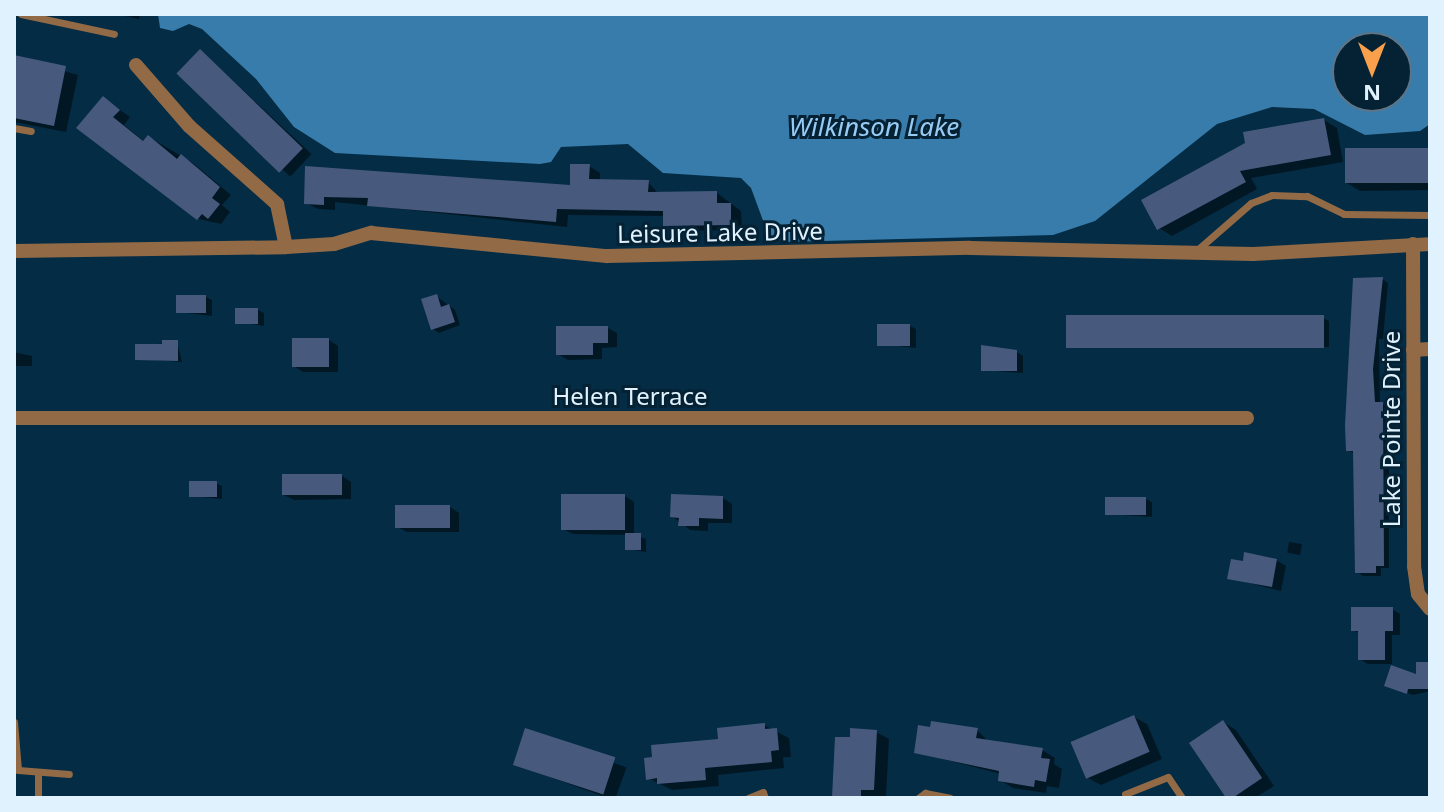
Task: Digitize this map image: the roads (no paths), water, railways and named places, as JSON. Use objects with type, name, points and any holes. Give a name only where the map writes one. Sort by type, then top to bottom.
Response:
[{"type":"street","points":[[136,65],[189,126],[277,204],[286,247]]},
{"type":"street","name":"Leisure Lake Drive","points":[[14,251],[286,247],[334,244],[371,233],[607,256],[970,248],[1193,255],[1430,244]]},
{"type":"street","name":"Lake Pointe Drive","points":[[1413,244],[1414,566],[1418,594],[1430,609]]},
{"type":"street","points":[[1413,350],[1430,349]]},
{"type":"street","name":"Helen Terrace","points":[[14,418],[1247,418]]},
{"type":"lane","points":[[21,14],[114,34]]},
{"type":"lane","points":[[14,128],[31,131]]},
{"type":"lane","points":[[1193,255],[1251,203],[1272,195],[1307,196],[1344,214],[1430,215]]},
{"type":"lane","points":[[14,722],[18,770],[38,775],[69,774]]},
{"type":"lane","points":[[38,775],[38,798]]},
{"type":"lane","points":[[1116,798],[1168,777],[1182,798]]},
{"type":"lane","points":[[748,798],[763,792],[765,798]]},
{"type":"lane","points":[[918,798],[925,793],[950,798]]},
{"type":"water","name":"Wilkinson Lake","points":[[158,14],[1430,14],[1430,124],[1420,131],[1365,135],[1314,109],[1272,107],[1217,124],[1095,221],[1053,235],[784,242],[768,234],[751,188],[741,178],[663,173],[628,144],[561,147],[551,162],[540,164],[335,153],[294,127],[256,79],[202,29],[189,24],[173,31],[160,28]]}]
